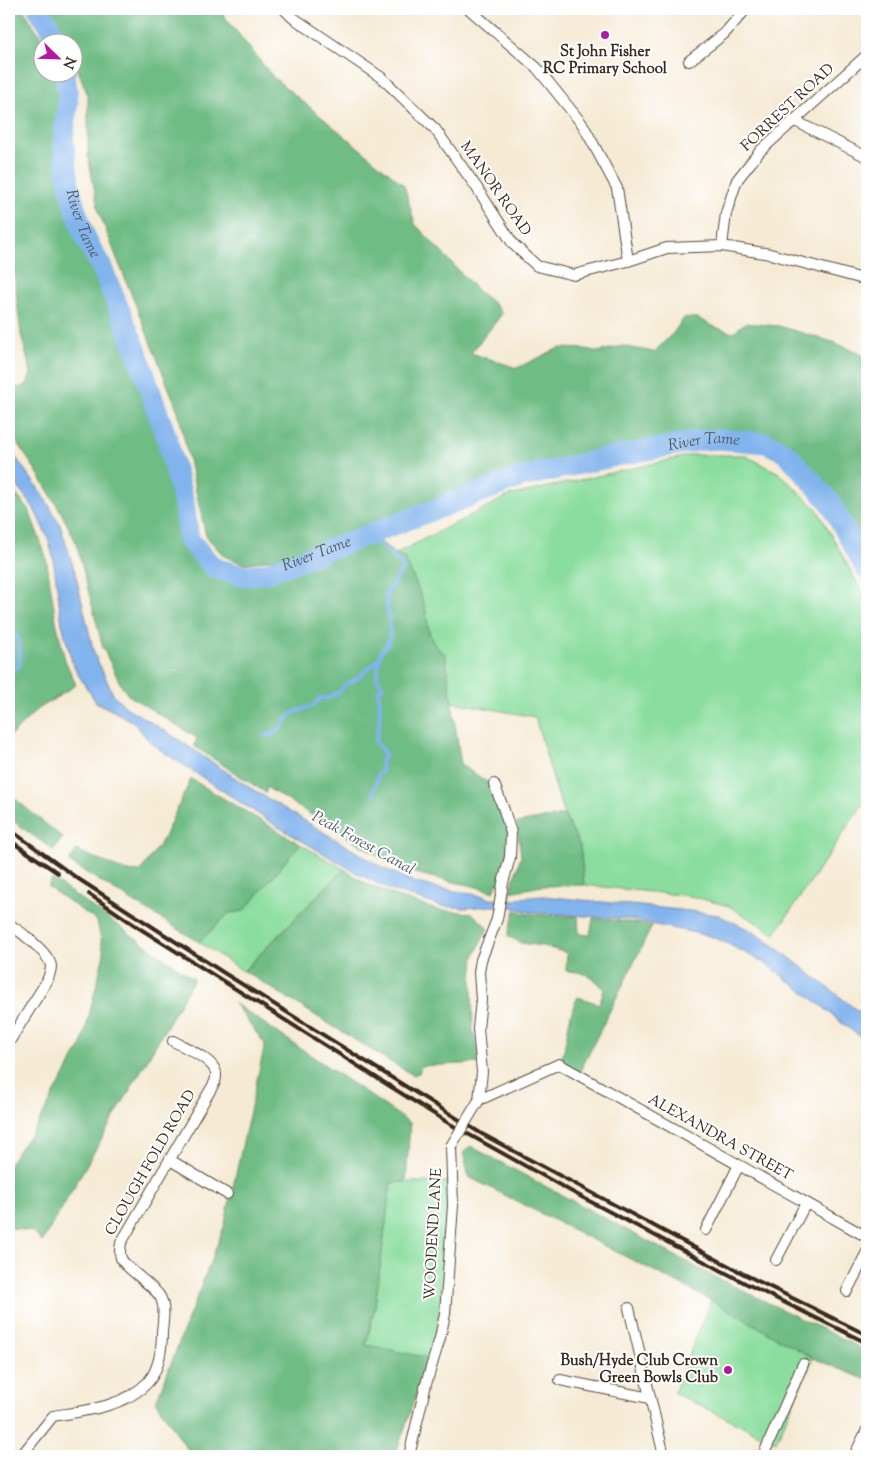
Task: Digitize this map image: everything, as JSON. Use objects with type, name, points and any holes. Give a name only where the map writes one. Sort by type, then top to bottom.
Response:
[{"type":"street","name":"MANOR ROAD","points":[[284,9],[292,17],[382,78],[435,129],[478,188],[513,244],[537,266],[574,275],[628,261],[666,248],[722,246],[770,254],[867,280]]},
{"type":"street","points":[[470,9],[538,68],[583,125],[616,188],[628,261]]},
{"type":"street","points":[[689,61],[724,34],[746,9]]},
{"type":"street","name":"FORREST ROAD","points":[[722,246],[726,213],[737,180],[760,151],[867,55]]},
{"type":"street","points":[[793,120],[867,157]]},
{"type":"street","name":"WOODEND LANE","points":[[410,1456],[426,1384],[445,1314],[453,1206],[452,1146],[480,1100],[482,1072],[478,1029],[481,1000],[479,972],[481,960],[497,919],[510,857],[511,833],[494,784]]},
{"type":"street","points":[[9,924],[48,956],[51,966],[47,981],[9,1042]]},
{"type":"street","name":"CLOUGH FOLD ROAD","points":[[21,1456],[53,1416],[101,1408],[132,1394],[148,1382],[158,1364],[162,1338],[163,1306],[160,1296],[121,1260],[119,1251],[121,1243],[216,1082],[215,1070],[209,1062],[172,1041]]},
{"type":"street","name":"ALEXANDRA STREET","points":[[480,1100],[559,1064],[867,1237]]},
{"type":"street","points":[[170,1160],[227,1194]]},
{"type":"street","points":[[706,1230],[739,1165]]},
{"type":"street","points":[[776,1260],[806,1203]]},
{"type":"street","points":[[847,1291],[867,1252]]},
{"type":"street","points":[[629,1308],[664,1456]]},
{"type":"street","points":[[763,1456],[803,1364]]},
{"type":"street","points":[[560,1380],[650,1398]]},
{"type":"street","points":[[854,1456],[867,1430]]},
{"type":"green space","points":[[9,9],[23,9],[38,32],[32,32],[32,82],[66,82],[68,102],[63,139],[74,205],[86,239],[102,268],[137,352],[167,439],[184,503],[189,540],[212,566],[244,576],[267,573],[372,534],[394,554],[404,557],[422,599],[431,638],[434,644],[445,654],[461,765],[495,787],[511,833],[503,883],[497,883],[494,892],[416,873],[390,863],[266,787],[266,793],[194,746],[197,738],[128,695],[103,648],[76,542],[61,512],[35,469],[15,440],[9,435],[9,384],[20,388],[27,384],[31,373],[21,335],[9,231]]},
{"type":"green space","points":[[38,9],[221,9],[224,16],[273,77],[404,185],[415,224],[502,314],[471,353],[517,368],[559,348],[586,349],[598,352],[622,346],[654,352],[674,332],[684,318],[697,318],[733,333],[745,323],[779,326],[836,343],[867,357],[867,571],[830,502],[789,456],[766,443],[730,439],[702,440],[616,456],[521,477],[471,496],[470,487],[279,558],[244,564],[224,556],[206,536],[178,411],[99,213],[88,156],[88,96],[82,80],[82,32],[62,32],[57,20],[48,23]]},
{"type":"green space","points":[[692,455],[744,455],[779,473],[817,509],[867,600],[867,798],[775,934],[729,906],[690,896],[584,885],[580,846],[564,815],[535,717],[452,702],[445,654],[434,644],[431,638],[422,599],[404,557],[395,554],[508,496]]},
{"type":"green space","points":[[9,486],[29,510],[46,557],[56,621],[65,660],[76,685],[37,710],[9,737]]},
{"type":"green space","points":[[191,779],[300,844],[244,911],[229,913],[199,942],[69,862],[76,850],[125,871],[140,872],[162,841]]},
{"type":"green space","points":[[9,794],[63,838],[53,850],[9,818]]},
{"type":"green space","points":[[564,815],[580,846],[584,885],[542,886],[510,892],[521,856],[517,823]]},
{"type":"green space","points":[[300,844],[344,869],[243,971],[199,942],[229,913],[244,911]]},
{"type":"green space","points":[[344,869],[369,885],[398,897],[438,910],[472,913],[488,928],[474,957],[472,981],[473,1030],[481,1063],[421,1066],[419,1073],[413,1075],[244,971]]},
{"type":"green space","points":[[52,879],[194,979],[42,1242],[34,1232],[9,1226],[9,1163],[36,1127],[82,1044],[104,954],[97,921],[48,887]]},
{"type":"green space","points":[[515,910],[527,914],[578,917],[579,934],[590,935],[593,918],[652,926],[578,1075],[559,1064],[571,1013],[578,997],[599,1004],[604,990],[597,981],[588,975],[566,971],[567,953],[543,946],[521,943],[508,936]]},
{"type":"green space","points":[[234,1003],[410,1123],[406,1182],[391,1183],[375,1306],[366,1345],[429,1358],[395,1456],[192,1456],[156,1402],[224,1227],[265,1044]]},
{"type":"green space","points":[[470,1146],[711,1275],[867,1351],[867,1380],[813,1358],[711,1300],[469,1177],[463,1153]]},
{"type":"green space","points":[[448,1182],[443,1277],[438,1322],[429,1358],[366,1346],[375,1306],[391,1183]]},
{"type":"green space","points":[[711,1300],[813,1358],[776,1442],[674,1393]]},
{"type":"water","points":[[9,448],[43,495],[60,525],[75,572],[94,653],[113,694],[127,708],[167,732],[252,789],[383,868],[414,882],[490,899],[517,900],[519,898],[543,896],[718,915],[752,931],[776,947],[867,1018],[867,1041],[765,963],[710,936],[626,919],[529,912],[512,907],[464,908],[440,906],[390,890],[275,825],[162,751],[148,740],[134,722],[96,702],[79,676],[72,662],[62,624],[53,557],[48,538],[33,507],[9,475]]},
{"type":"waterway","name":"River Tame","points":[[38,9],[52,32]]},
{"type":"waterway","name":"River Tame","points":[[66,82],[68,102],[63,139],[74,205],[86,239],[102,268],[137,352],[167,439],[184,504],[189,540],[212,566],[244,576],[267,573],[521,477],[616,456],[702,440],[718,439],[766,443],[789,456],[830,502],[867,571]]},
{"type":"waterway","points":[[369,535],[404,568],[386,593],[390,634],[388,643],[382,650],[379,659],[377,678],[383,687],[378,690],[380,716],[375,741],[385,754],[381,762],[382,771],[378,775],[373,795]]},
{"type":"waterway","points":[[9,620],[18,640],[20,652],[19,666],[9,673]]},
{"type":"waterway","points":[[265,736],[279,730],[288,717],[296,712],[310,707],[320,698],[329,698],[340,691],[379,659]]},
{"type":"railway","points":[[9,829],[77,878],[224,973],[482,1134],[744,1274],[867,1335]]},
{"type":"railway","points":[[9,840],[58,873]]},
{"type":"railway","points":[[89,894],[139,928],[450,1124],[574,1193],[745,1283],[867,1343]]},
{"type":"place","name":"St John Fisher RC Primary School","points":[[605,35]]},
{"type":"place","name":"Bush/Hyde Club Crown Green Bowls Club","points":[[728,1370]]},
{"type":"water label","name":"Peak Forest Canal","points":[[363,844]]}]
